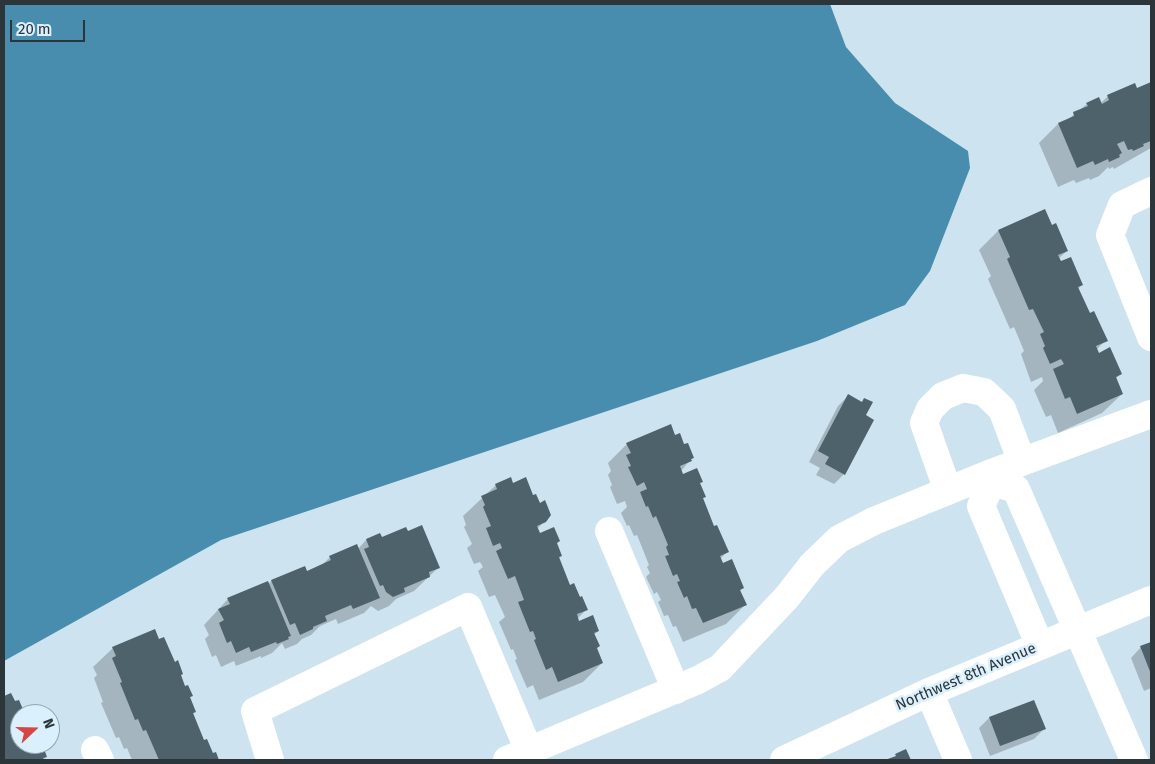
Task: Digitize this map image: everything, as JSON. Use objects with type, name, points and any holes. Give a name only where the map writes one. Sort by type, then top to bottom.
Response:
[{"type":"street","points":[[1151,191],[1122,205],[1110,235],[1151,337]]},
{"type":"street","points":[[948,491],[924,423],[930,409],[943,396],[963,388],[984,392],[1002,409],[1022,462]]},
{"type":"street","points":[[270,760],[255,711],[468,607],[518,756],[676,690],[720,668],[787,597],[812,565],[839,539],[874,521],[948,491],[990,478],[1022,462],[1151,414]]},
{"type":"street","points":[[990,478],[1016,489],[1134,760]]},
{"type":"street","points":[[990,478],[981,506],[1040,646]]},
{"type":"street","points":[[609,531],[676,690]]},
{"type":"street","name":"Northwest 8th Avenue","points":[[784,760],[929,692],[1151,600]]},
{"type":"street","points":[[929,692],[958,760]]},
{"type":"water","points":[[4,4],[830,4],[846,47],[895,103],[968,151],[970,168],[930,271],[905,305],[817,341],[221,540],[4,661]]},
{"type":"building","points":[[1151,82],[1151,141],[1133,151],[1132,149],[1128,150],[1124,141],[1117,144],[1122,153],[1119,155],[1120,157],[1109,162],[1108,159],[1095,165],[1093,161],[1077,168],[1058,123],[1074,116],[1073,112],[1088,106],[1086,103],[1099,97],[1102,104],[1109,100],[1107,95],[1135,83],[1137,88]]},
{"type":"building","points":[[1045,209],[1052,225],[1056,223],[1068,251],[1058,255],[1061,261],[1071,257],[1083,285],[1078,287],[1090,313],[1094,311],[1108,341],[1096,346],[1099,353],[1110,347],[1122,374],[1116,377],[1123,394],[1077,414],[1070,397],[1065,399],[1053,369],[1064,364],[1061,359],[1050,364],[1043,348],[1045,346],[1040,334],[1044,332],[1033,309],[1029,310],[1007,259],[1010,257],[998,230]]},
{"type":"building","points":[[848,394],[862,402],[864,398],[873,402],[866,415],[874,420],[845,475],[825,464],[829,457],[818,451]]},
{"type":"building","points":[[671,424],[675,435],[680,433],[684,444],[688,443],[694,458],[691,459],[692,461],[680,466],[683,474],[697,468],[703,482],[700,483],[706,497],[703,498],[714,526],[717,525],[729,552],[720,556],[723,563],[732,559],[744,588],[740,590],[747,605],[703,623],[696,608],[692,609],[687,596],[684,598],[677,582],[680,581],[677,574],[673,576],[665,556],[669,555],[666,547],[668,545],[656,516],[653,518],[640,492],[647,489],[644,482],[637,486],[628,467],[631,466],[626,455],[631,453],[626,443]]},
{"type":"building","points":[[511,477],[513,483],[526,477],[533,495],[536,494],[540,503],[545,500],[551,515],[546,522],[537,526],[540,533],[554,527],[560,541],[557,543],[562,556],[559,557],[570,585],[574,583],[588,610],[577,614],[579,621],[593,615],[599,631],[594,633],[600,646],[597,648],[603,663],[558,682],[552,667],[546,670],[534,640],[536,639],[533,631],[530,632],[518,602],[524,600],[515,576],[508,579],[496,551],[502,548],[500,543],[493,546],[486,528],[491,526],[483,507],[485,505],[481,496],[497,489],[495,484]]},
{"type":"building","points":[[422,525],[440,568],[429,572],[430,577],[404,588],[405,592],[393,597],[386,592],[383,585],[380,586],[364,549],[369,547],[366,539],[380,533],[382,537],[406,527],[408,531]]},
{"type":"building","points":[[357,544],[380,598],[353,609],[351,605],[325,616],[327,621],[300,635],[295,623],[290,625],[271,580],[305,566],[307,571],[331,560],[329,556]]},
{"type":"building","points":[[268,581],[291,636],[288,637],[289,639],[277,644],[276,642],[251,652],[249,647],[236,653],[231,641],[227,643],[219,623],[224,620],[218,609],[230,604],[227,598]]},
{"type":"building","points":[[155,629],[159,639],[164,637],[175,662],[178,660],[185,686],[188,685],[193,696],[190,697],[196,712],[193,713],[204,740],[207,739],[213,753],[216,752],[219,760],[159,760],[146,730],[143,731],[138,719],[135,720],[112,658],[116,656],[112,647]]},
{"type":"building","points":[[1151,642],[1151,674],[1140,646]]},
{"type":"building","points":[[11,693],[15,701],[19,700],[21,704],[10,704],[10,754],[46,754],[47,757],[43,758],[44,760],[4,760],[4,696]]},
{"type":"building","points":[[1034,700],[1046,729],[1000,746],[989,717]]},
{"type":"building","points":[[906,749],[911,760],[885,760],[896,756],[895,754]]}]
